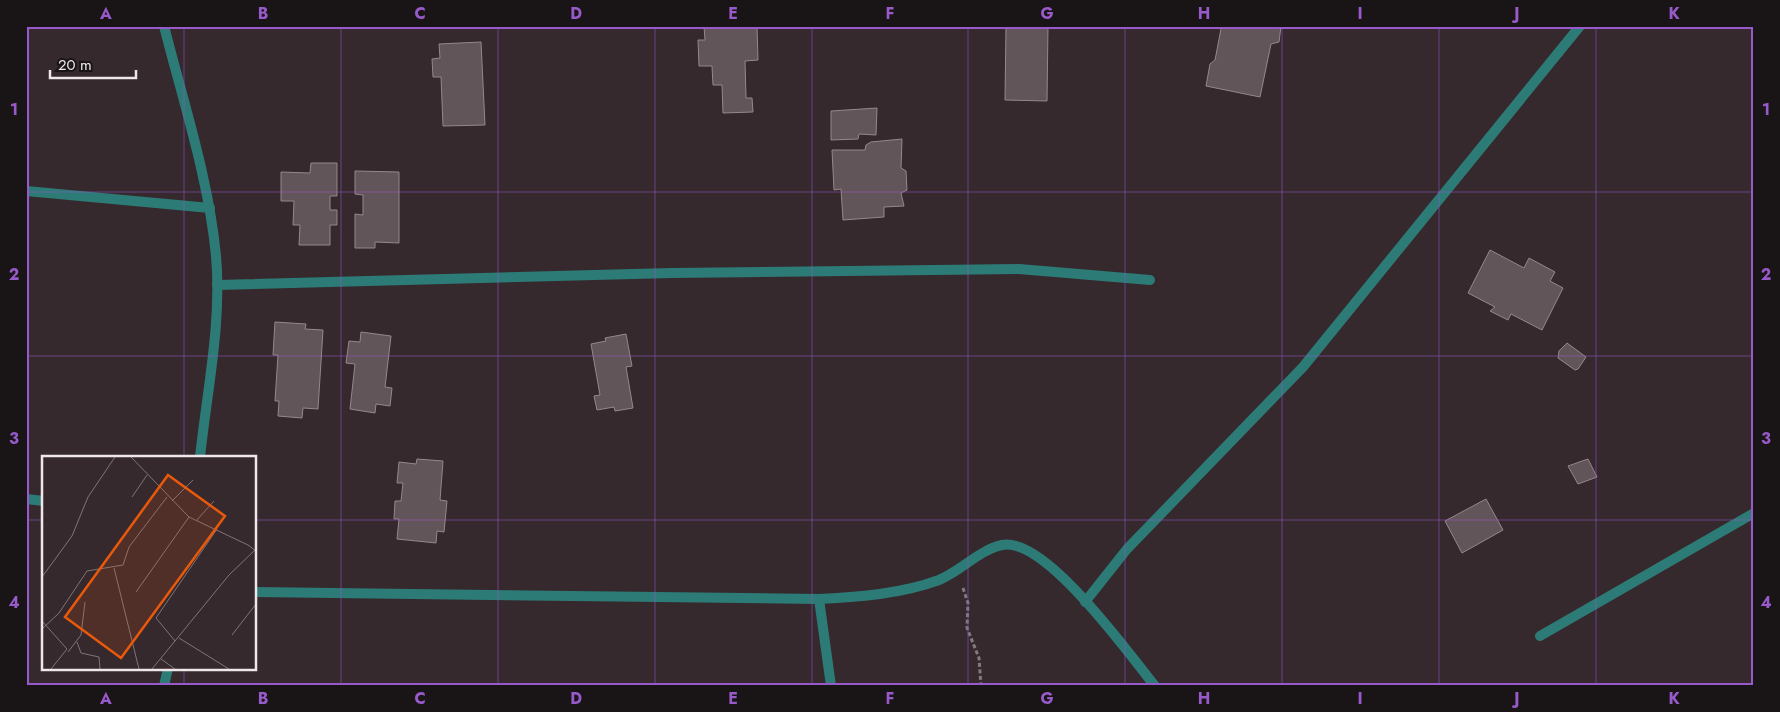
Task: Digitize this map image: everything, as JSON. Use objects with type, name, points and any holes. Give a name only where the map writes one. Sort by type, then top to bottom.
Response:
[{"type":"street","points":[[164,26],[210,208],[217,285],[200,456]]},
{"type":"street","points":[[1085,602],[1127,549],[1303,367],[1580,26]]},
{"type":"street","points":[[26,191],[210,208]]},
{"type":"street","points":[[217,285],[672,273],[1019,268],[1150,280]]},
{"type":"street","points":[[26,499],[42,501]]},
{"type":"street","points":[[1540,636],[1754,513]]},
{"type":"street","points":[[256,592],[819,599],[863,597],[898,591],[938,580],[958,571],[980,555],[1003,545],[1026,548],[1052,566],[1085,602],[1155,686]]},
{"type":"street","points":[[819,599],[831,686]]},
{"type":"street","points":[[164,686],[168,670]]},
{"type":"path","points":[[958,571],[968,603],[967,628],[979,658],[981,686]]},
{"type":"building","points":[[704,26],[757,26],[758,60],[745,61],[746,98],[752,98],[753,112],[723,113],[722,85],[713,85],[712,66],[699,66],[698,40],[705,40]]},
{"type":"building","points":[[1006,26],[1048,26],[1047,101],[1005,100]]},
{"type":"building","points":[[1217,26],[1281,26],[1279,42],[1271,44],[1260,97],[1206,86],[1210,64],[1215,60],[1221,29]]},
{"type":"building","points":[[481,42],[485,125],[443,126],[441,77],[433,77],[432,59],[440,58],[439,44]]},
{"type":"building","points":[[877,108],[876,135],[859,134],[858,139],[831,140],[831,111]]},
{"type":"building","points":[[902,139],[901,168],[906,171],[907,190],[901,193],[904,206],[884,207],[884,217],[843,220],[841,189],[834,190],[832,150],[865,150],[866,145],[871,142]]},
{"type":"building","points":[[311,163],[337,163],[337,196],[330,196],[330,210],[337,210],[337,225],[330,225],[330,245],[299,245],[300,225],[293,225],[294,201],[281,201],[281,172],[310,173]]},
{"type":"building","points":[[355,171],[399,172],[399,243],[375,242],[375,248],[355,248],[355,214],[363,215],[363,195],[355,194]]},
{"type":"building","points":[[1490,250],[1524,268],[1529,258],[1555,272],[1550,281],[1563,288],[1542,330],[1511,314],[1508,320],[1490,311],[1495,307],[1468,293]]},
{"type":"building","points":[[275,322],[306,324],[305,329],[323,330],[318,409],[303,408],[302,418],[278,416],[279,401],[275,401],[278,355],[273,355]]},
{"type":"building","points":[[361,332],[391,336],[385,387],[392,388],[390,406],[376,404],[375,413],[350,409],[355,364],[346,363],[349,341],[360,342]]},
{"type":"building","points":[[626,334],[632,366],[626,367],[633,408],[615,411],[614,407],[597,410],[594,396],[600,395],[591,344],[606,341],[605,338]]},
{"type":"building","points":[[1567,343],[1586,357],[1578,369],[1575,370],[1558,358],[1559,351]]},
{"type":"building","points":[[417,459],[443,461],[440,500],[447,501],[444,532],[437,531],[436,543],[397,539],[399,519],[394,519],[395,501],[401,501],[403,483],[397,483],[399,462],[416,464]]},
{"type":"building","points":[[1588,459],[1597,477],[1578,484],[1568,466]]},
{"type":"building","points":[[1486,499],[1503,530],[1462,553],[1445,521]]}]
